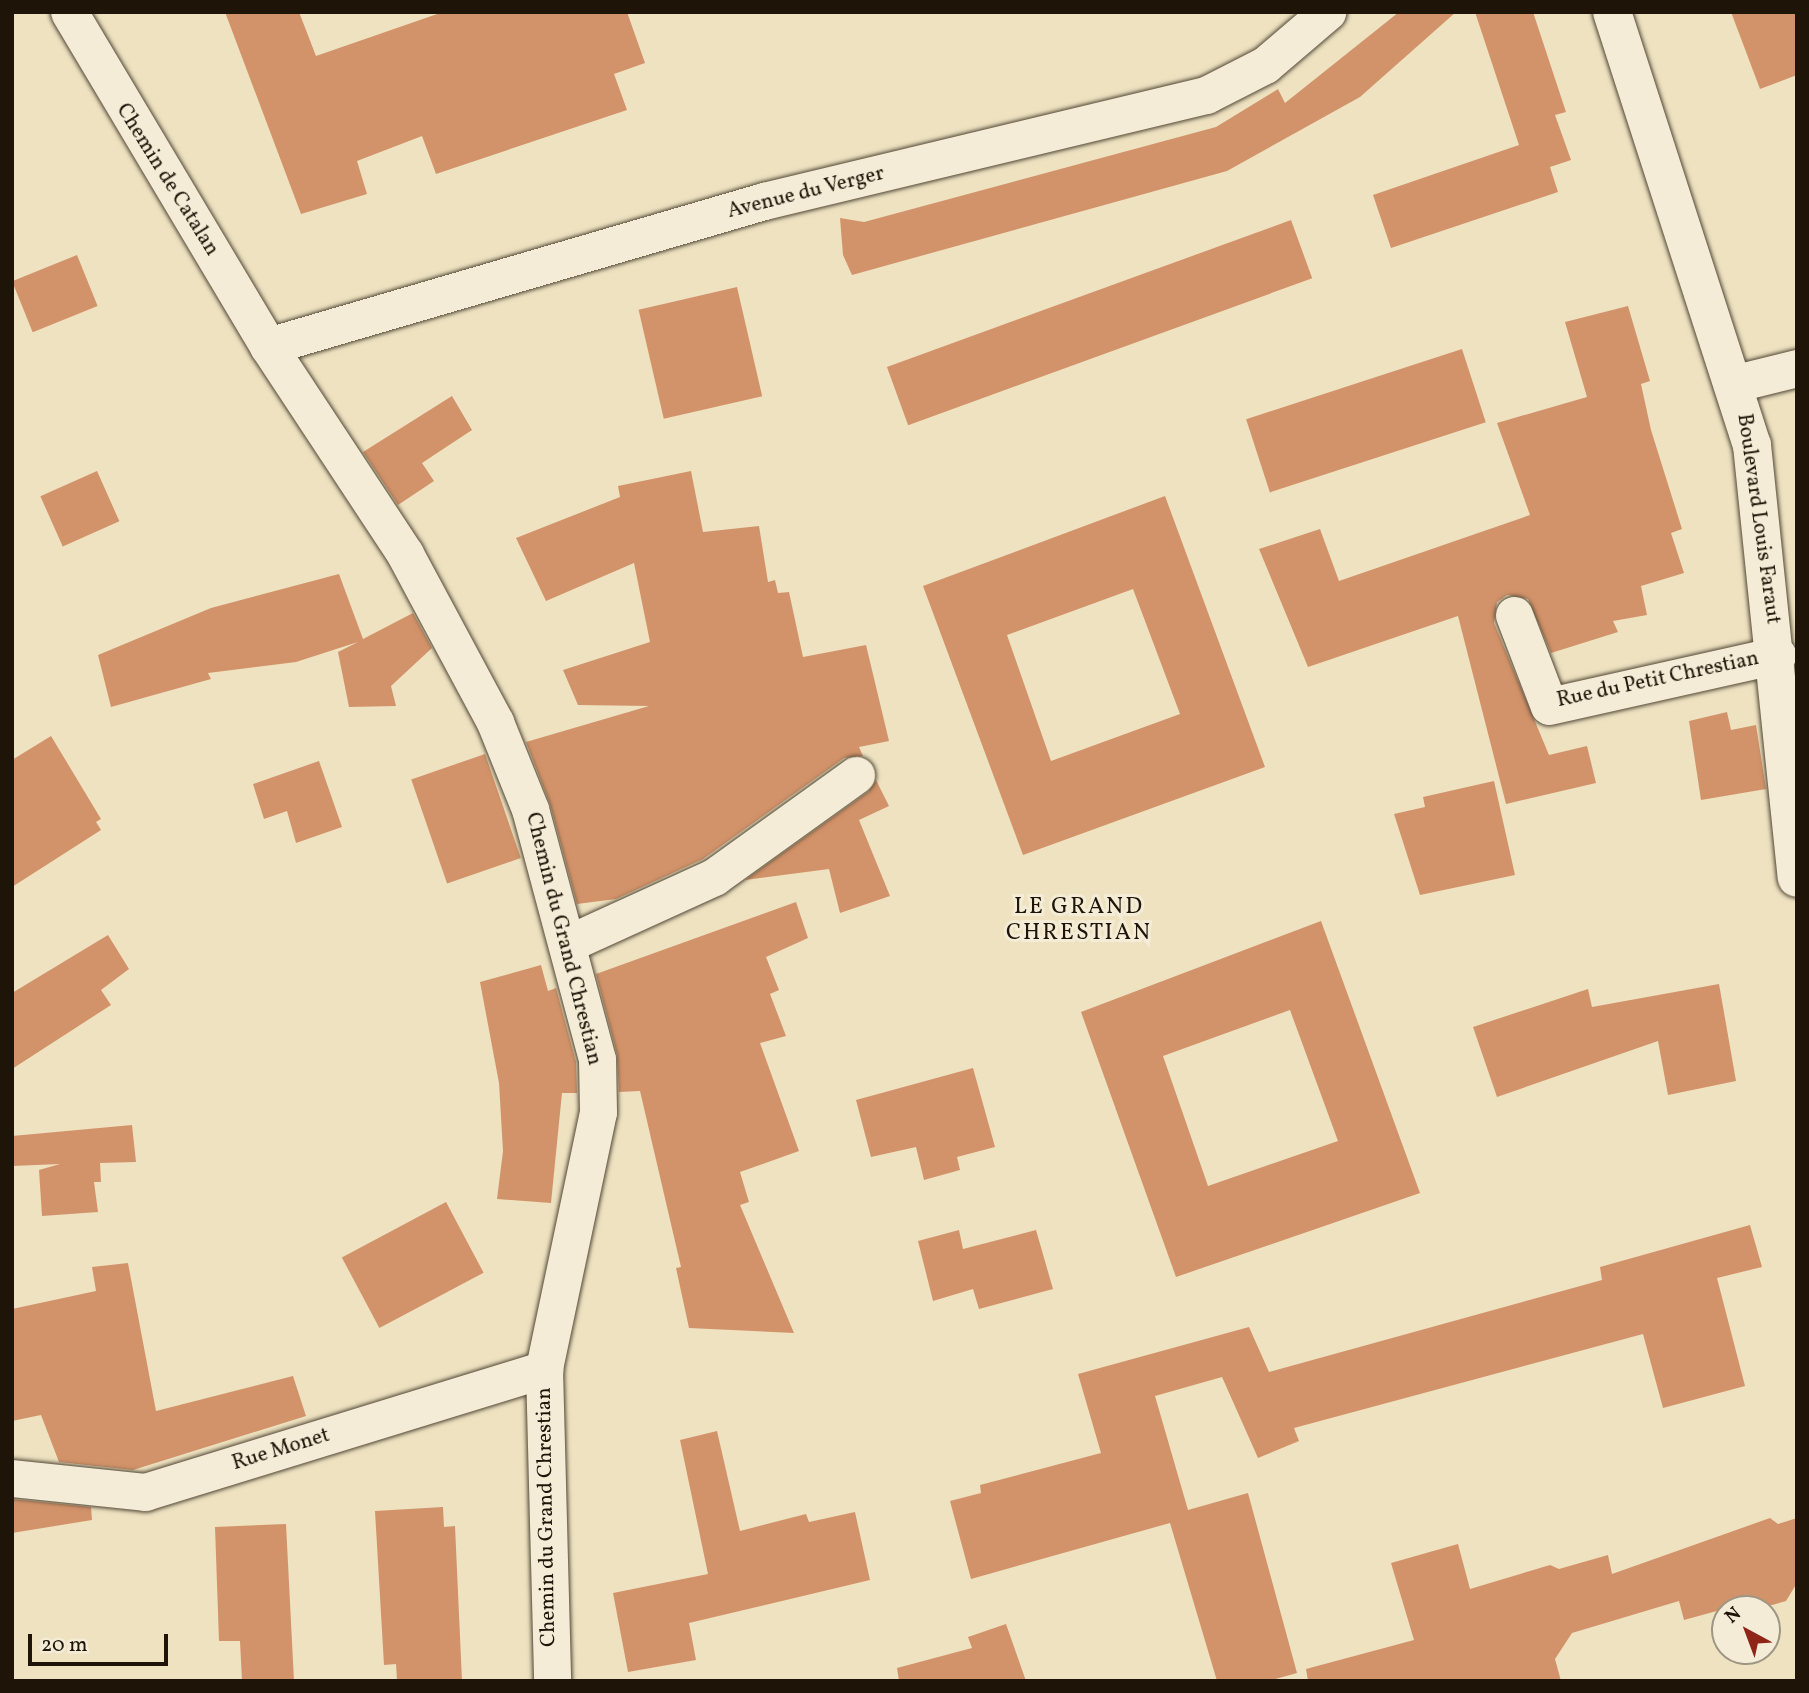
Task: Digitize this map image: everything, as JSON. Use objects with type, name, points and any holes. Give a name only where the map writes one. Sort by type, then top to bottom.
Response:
[{"type":"street","name":"Chemin de Catalan","points":[[69,12],[268,346]]},
{"type":"street","name":"Avenue du Verger","points":[[268,346],[764,201],[1206,95],[1265,65],[1327,12]]},
{"type":"street","name":"Boulevard Louis Faraut","points":[[1612,12],[1669,197],[1736,383],[1752,444],[1777,655],[1797,878]]},
{"type":"street","name":"Chemin du Grand Chrestian","points":[[268,346],[405,554],[495,722],[530,809],[597,1059],[598,1112],[544,1368],[552,1681]]},
{"type":"street","points":[[1736,383],[1797,369]]},
{"type":"street","name":"Rue du Petit Chrestian","points":[[1514,615],[1549,706],[1777,655]]},
{"type":"street","points":[[567,944],[714,877],[856,775]]},
{"type":"street","name":"Rue Monet","points":[[12,1478],[145,1492],[544,1368]]},
{"type":"building","points":[[225,12],[299,12],[316,56],[443,12],[627,12],[645,63],[614,74],[627,110],[436,174],[422,136],[357,161],[367,194],[301,214]]},
{"type":"building","points":[[1399,12],[1456,12],[1360,97],[1227,171],[852,275],[843,255],[840,218],[864,222],[1216,127],[1278,89],[1285,103]]},
{"type":"building","points":[[1475,12],[1533,12],[1566,112],[1555,115],[1571,160],[1550,167],[1558,192],[1391,248],[1373,195],[1519,145]]},
{"type":"building","points":[[1731,12],[1797,12],[1797,75],[1760,89]]},
{"type":"building","points":[[1291,220],[1312,278],[908,425],[887,367]]},
{"type":"building","points":[[77,255],[98,306],[33,332],[12,281]]},
{"type":"building","points":[[737,287],[762,396],[664,419],[639,310]]},
{"type":"building","points":[[1628,306],[1650,381],[1641,384],[1651,430],[1682,529],[1671,533],[1684,573],[1641,586],[1647,615],[1613,621],[1618,632],[1551,653],[1528,599],[1507,595],[1497,602],[1494,623],[1549,755],[1587,746],[1596,783],[1506,804],[1458,616],[1308,667],[1259,549],[1320,529],[1339,581],[1530,515],[1497,423],[1587,397],[1565,322]]},
{"type":"building","points":[[1462,349],[1486,422],[1270,492],[1246,419]]},
{"type":"building","points":[[452,396],[472,430],[422,463],[434,481],[398,505],[363,452]]},
{"type":"building","points":[[97,471],[119,521],[63,546],[40,496]]},
{"type":"building","points":[[691,471],[703,532],[759,526],[768,582],[775,580],[778,593],[789,592],[803,657],[866,645],[889,741],[859,747],[863,756],[844,758],[703,859],[616,899],[577,904],[550,804],[526,742],[649,706],[578,705],[563,670],[650,642],[634,563],[546,601],[516,538],[620,497],[618,486]]},
{"type":"building","points":[[1165,496],[1265,767],[1023,855],[923,586]],"holes":[[[1133,589],[1180,714],[1051,761],[1007,635]]]},
{"type":"building","points":[[339,574],[363,639],[413,613],[432,648],[391,686],[396,706],[349,707],[338,652],[358,642],[296,662],[208,673],[211,679],[111,707],[98,655],[211,608]]},
{"type":"building","points":[[1727,712],[1731,730],[1756,725],[1766,789],[1701,800],[1689,721]]},
{"type":"building","points":[[51,736],[101,819],[96,822],[101,830],[12,887],[12,760]]},
{"type":"building","points":[[485,754],[521,858],[447,883],[411,779]]},
{"type":"building","points":[[319,761],[342,827],[296,843],[287,811],[264,819],[253,784]]},
{"type":"building","points":[[876,780],[889,806],[859,820],[890,896],[840,913],[829,869],[745,880],[868,792]]},
{"type":"building","points":[[1494,781],[1515,875],[1420,895],[1394,814],[1425,807],[1423,797]]},
{"type":"building","points":[[796,902],[808,938],[766,957],[779,990],[770,994],[786,1036],[760,1043],[799,1151],[740,1172],[749,1202],[740,1205],[794,1333],[689,1328],[676,1268],[681,1267],[640,1091],[619,1092],[617,1054],[596,974]]},
{"type":"building","points":[[1321,921],[1420,1193],[1176,1277],[1081,1012]],"holes":[[[1290,1010],[1338,1141],[1208,1186],[1163,1056]]]},
{"type":"building","points":[[108,935],[129,969],[101,990],[111,1005],[12,1069],[12,993]]},
{"type":"building","points":[[541,965],[548,991],[556,988],[576,1062],[577,1093],[562,1093],[551,1203],[497,1199],[503,1151],[499,1083],[480,982]]},
{"type":"building","points":[[1719,984],[1736,1081],[1668,1095],[1658,1041],[1497,1097],[1473,1027],[1588,989],[1592,1007]]},
{"type":"building","points":[[973,1068],[995,1147],[957,1157],[960,1170],[924,1180],[916,1147],[871,1157],[856,1100]]},
{"type":"building","points":[[132,1125],[136,1162],[100,1163],[101,1182],[94,1182],[98,1212],[42,1216],[39,1170],[60,1164],[12,1166],[12,1136]]},
{"type":"building","points":[[446,1202],[484,1273],[379,1328],[342,1257]]},
{"type":"building","points":[[1750,1225],[1762,1267],[1717,1278],[1745,1386],[1663,1408],[1643,1334],[1294,1428],[1299,1441],[1258,1458],[1222,1377],[1155,1396],[1188,1510],[1248,1493],[1297,1673],[1268,1681],[1217,1681],[1170,1523],[971,1579],[950,1501],[981,1493],[980,1485],[1101,1453],[1078,1374],[1249,1327],[1269,1372],[1602,1280],[1600,1267]]},
{"type":"building","points":[[959,1230],[963,1249],[1036,1230],[1053,1289],[979,1309],[973,1289],[933,1301],[918,1241]]},
{"type":"building","points":[[128,1263],[156,1411],[293,1376],[306,1416],[133,1470],[59,1462],[41,1415],[12,1421],[12,1309],[96,1291],[92,1267]]},
{"type":"building","points":[[717,1431],[740,1531],[806,1514],[809,1522],[855,1512],[870,1580],[689,1623],[696,1660],[628,1672],[613,1593],[708,1574],[680,1440]]},
{"type":"building","points":[[12,1499],[91,1507],[92,1520],[12,1533]]},
{"type":"building","points":[[443,1507],[444,1527],[455,1526],[462,1681],[397,1681],[396,1664],[384,1665],[375,1511]]},
{"type":"building","points":[[1770,1518],[1778,1524],[1797,1518],[1797,1583],[1786,1601],[1781,1602],[1781,1595],[1711,1595],[1711,1613],[1684,1620],[1679,1601],[1572,1633],[1555,1659],[1561,1681],[1308,1681],[1306,1669],[1414,1640],[1391,1563],[1458,1544],[1470,1589],[1550,1565],[1559,1569],[1608,1555],[1612,1574]]},
{"type":"building","points":[[286,1524],[294,1681],[242,1681],[240,1641],[219,1641],[215,1527]]},
{"type":"building","points":[[1006,1624],[1026,1681],[899,1681],[897,1668],[972,1648],[968,1637]]},
{"type":"district","name":"LE GRAND CHRESTIAN","points":[[1079,920]]}]
